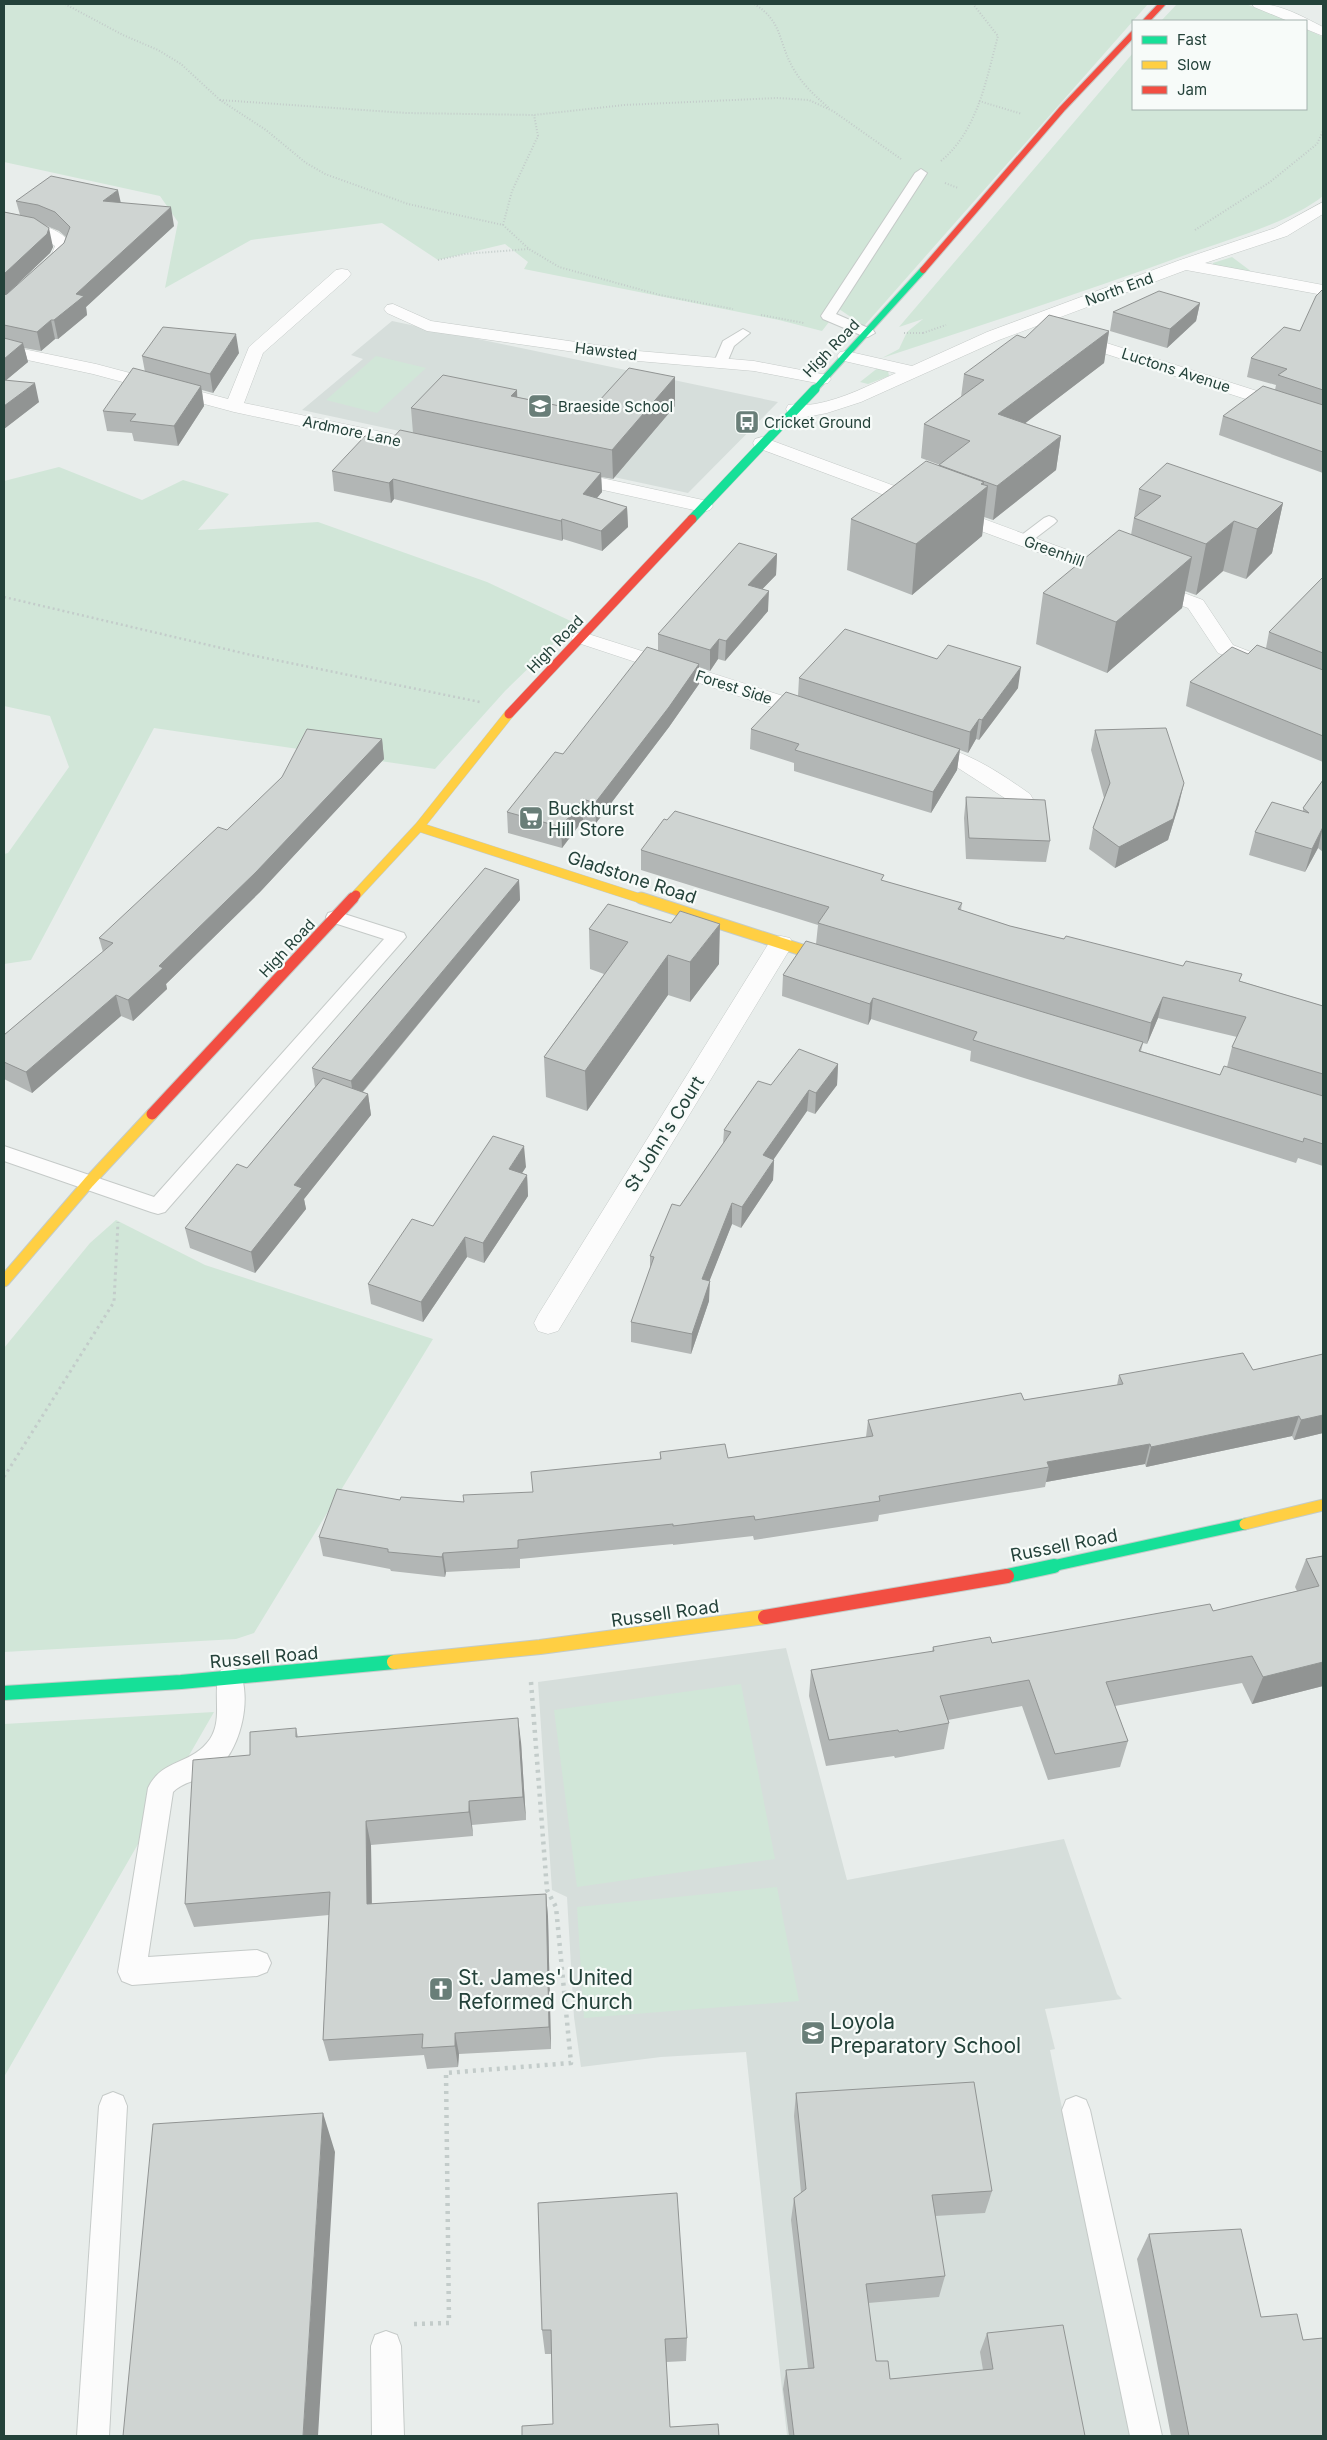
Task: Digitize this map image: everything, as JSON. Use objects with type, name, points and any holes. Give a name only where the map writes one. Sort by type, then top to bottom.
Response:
[{"type":"main road","points":[[1147,20],[1162,4]]},
{"type":"main road","name":"High Road","points":[[4,1281],[89,1182],[419,827],[513,709],[582,638],[702,506],[868,333],[1062,109],[1132,35]]},
{"type":"main road","name":"Gladstone Road","points":[[419,827],[848,964]]},
{"type":"main road","name":"Russell Road","points":[[4,1693],[230,1678],[528,1650],[663,1632],[926,1589],[1081,1561],[1323,1505]]},
{"type":"street","points":[[1259,4],[1298,20]]},
{"type":"street","points":[[1307,24],[1323,32]]},
{"type":"street","name":"North End","points":[[795,409],[801,412],[820,409],[855,398],[1028,323],[1186,264],[1281,232],[1323,207]]},
{"type":"street","points":[[4,224],[49,233],[60,238],[64,245],[60,256],[4,308]]},
{"type":"street","points":[[1281,232],[1315,232]]},
{"type":"street","points":[[1239,246],[1246,262],[1276,282]]},
{"type":"street","points":[[1186,264],[1323,290]]},
{"type":"street","points":[[234,406],[255,351],[342,274]]},
{"type":"street","name":"Hawsted","points":[[393,309],[427,326],[638,356],[754,366],[822,379]]},
{"type":"street","name":"Luctons Avenue","points":[[1028,323],[1323,418]]},
{"type":"street","name":"Ardmore Lane","points":[[4,350],[96,369],[234,406],[449,451]]},
{"type":"street","points":[[846,356],[915,372]]},
{"type":"street","name":"Greenhill","points":[[762,443],[1196,604],[1225,649],[1323,688]]},
{"type":"street","points":[[546,472],[702,506]]},
{"type":"street","name":"Forest Side","points":[[582,638],[832,719]]},
{"type":"street","points":[[907,743],[962,761],[992,778],[1022,799]]},
{"type":"street","name":"St John's Court","points":[[548,1324],[781,944]]},
{"type":"lane","points":[[868,333],[828,316],[921,173]]},
{"type":"lane","points":[[721,362],[728,344],[743,333]]},
{"type":"lane","points":[[1024,540],[1049,521]]},
{"type":"lane","points":[[4,1153],[158,1206],[397,937],[335,917]]},
{"type":"lane","points":[[230,1678],[230,1726],[227,1736],[199,1767],[166,1779],[161,1788],[132,1972],[257,1963]]},
{"type":"lane","points":[[93,2436],[112,2106]]},
{"type":"lane","points":[[1076,2110],[1146,2436]]},
{"type":"lane","points":[[388,2436],[399,2340]]},
{"type":"path","points":[[65,4],[123,35],[158,50],[181,64],[220,100],[266,130],[306,163],[325,174],[408,204],[502,226],[529,249],[560,267],[660,295],[737,310]]},
{"type":"path","points":[[754,4],[777,23],[789,60],[808,91],[841,118]]},
{"type":"path","points":[[220,100],[406,113],[534,114],[624,105],[777,98],[809,100],[833,111],[921,173],[949,156],[966,132],[979,101],[998,36],[973,4]]},
{"type":"path","points":[[502,226],[512,191],[538,136],[534,114]]},
{"type":"path","points":[[1189,233],[1270,182],[1317,144],[1323,131]]},
{"type":"path","points":[[438,260],[465,254],[529,249]]},
{"type":"path","points":[[756,314],[813,325]]},
{"type":"path","points":[[924,333],[950,323]]},
{"type":"path","points":[[4,597],[251,655],[513,709]]},
{"type":"path","points":[[4,1477],[114,1302],[119,1193]]},
{"type":"path","points":[[399,2340],[413,2324],[449,2323],[446,2072],[571,2063],[556,1907],[548,1890],[528,1650]]},
{"type":"shaded area","name":"Braeside School","points":[[392,321],[778,402],[688,493],[302,410],[363,359],[351,355]]},
{"type":"shaded area","name":"Loyola Preparatory School","points":[[786,1648],[847,1880],[1064,1839],[1117,1994],[1122,1999],[1045,2009],[1055,2049],[1050,2050],[1130,2436],[787,2436],[746,2052],[661,2057],[581,2067],[574,2017],[567,1897],[552,1890],[538,1682]]},
{"type":"green space","points":[[4,4],[1148,4],[864,326],[839,309],[822,331],[779,320],[524,269],[528,262],[505,244],[438,260],[382,223],[251,240],[165,288],[178,222],[160,196],[4,162]]},
{"type":"green space","points":[[1177,4],[1246,4],[1287,20],[1162,20]]},
{"type":"green space","points":[[1307,29],[1323,37],[1323,196],[1309,206],[1258,230],[882,358],[899,349],[907,332],[923,319],[899,327],[1132,54],[1132,110],[1307,110]]},
{"type":"green space","points":[[1232,257],[1252,272],[1213,266],[1213,263]]},
{"type":"green space","points":[[376,356],[426,368],[377,413],[326,400]]},
{"type":"green space","points":[[879,367],[888,371],[889,376],[868,384],[860,382]]},
{"type":"green space","points":[[59,467],[142,500],[183,480],[229,494],[198,530],[318,522],[487,582],[575,623],[505,691],[435,769],[154,728],[31,960],[4,964],[4,854],[8,853],[69,767],[50,716],[4,706],[4,481]]},
{"type":"green space","points":[[116,1220],[205,1265],[433,1339],[254,1633],[236,1639],[4,1652],[4,1348],[90,1243]]},
{"type":"green space","points":[[741,1684],[775,1859],[577,1887],[554,1710]]},
{"type":"green space","points":[[214,1712],[4,2077],[4,1724]]},
{"type":"green space","points":[[777,1887],[799,2001],[584,2018],[577,1907]]},
{"type":"building","points":[[51,176],[118,190],[103,201],[171,207],[76,294],[84,296],[37,332],[4,325],[4,295],[64,243],[70,227],[55,212],[38,205],[16,201]]},
{"type":"building","points":[[4,212],[34,218],[49,228],[47,234],[4,274]]},
{"type":"building","points":[[1323,289],[1323,390],[1278,375],[1287,369],[1251,358],[1284,327],[1300,331],[1316,296]]},
{"type":"building","points":[[1159,291],[1200,303],[1170,329],[1113,312]]},
{"type":"building","points":[[1049,315],[1109,331],[998,414],[1061,436],[997,486],[939,465],[970,441],[924,424],[984,380],[964,374],[1017,335],[1025,338]]},
{"type":"building","points":[[163,327],[236,334],[210,374],[142,356]]},
{"type":"building","points":[[4,338],[23,343],[4,359]]},
{"type":"building","points":[[133,368],[201,386],[174,426],[130,421],[136,414],[103,411]]},
{"type":"building","points":[[629,368],[675,377],[612,450],[411,408],[443,375],[517,390],[511,396],[589,412]]},
{"type":"building","points":[[4,380],[35,383],[4,406]]},
{"type":"building","points":[[1263,386],[1323,405],[1323,452],[1223,416]]},
{"type":"building","points":[[400,430],[601,473],[583,494],[627,507],[601,531],[562,519],[561,521],[393,479],[389,483],[332,471],[365,436],[391,440]]},
{"type":"building","points":[[926,461],[984,482],[981,484],[988,486],[916,544],[851,519]]},
{"type":"building","points":[[1167,463],[1283,503],[1257,529],[1234,521],[1206,544],[1134,518],[1161,496],[1139,489]]},
{"type":"building","points":[[1119,530],[1192,557],[1116,622],[1043,593]]},
{"type":"building","points":[[739,543],[777,554],[748,585],[769,591],[726,641],[719,639],[710,650],[658,634]]},
{"type":"building","points":[[1323,577],[1323,653],[1269,632]]},
{"type":"building","points":[[845,629],[937,659],[948,645],[1021,667],[982,720],[979,719],[970,732],[799,678]]},
{"type":"building","points":[[1257,645],[1323,670],[1323,736],[1190,682],[1232,647],[1248,654]]},
{"type":"building","points":[[647,647],[699,664],[669,707],[595,803],[583,799],[561,827],[507,812],[555,752],[563,754]]},
{"type":"building","points":[[786,692],[960,749],[933,792],[795,750],[799,744],[751,729]]},
{"type":"building","points":[[1166,728],[1184,783],[1173,819],[1119,847],[1093,828],[1110,783],[1095,730]]},
{"type":"building","points":[[307,729],[382,739],[256,872],[159,966],[163,968],[128,1000],[116,995],[26,1072],[4,1062],[4,1035],[113,943],[99,938],[218,827],[227,830],[282,777]]},
{"type":"building","points":[[1323,780],[1323,827],[1312,849],[1255,832],[1272,802],[1309,813],[1303,808]]},
{"type":"building","points":[[966,797],[1045,800],[1050,841],[969,838]]},
{"type":"building","points":[[675,811],[884,875],[881,880],[962,903],[958,909],[1010,926],[1064,939],[1066,936],[1183,966],[1186,961],[1242,974],[1239,981],[1323,1006],[1323,1074],[1232,1047],[1246,1017],[1163,997],[1151,1023],[818,923],[829,907],[641,850],[664,819],[667,820]]},
{"type":"building","points":[[485,868],[519,880],[351,1081],[312,1068]]},
{"type":"building","points":[[608,904],[671,923],[680,911],[720,924],[690,962],[668,955],[585,1071],[544,1057],[628,942],[589,929]]},
{"type":"building","points":[[806,941],[1143,1042],[1139,1051],[1220,1075],[1224,1066],[1323,1096],[1323,1144],[1304,1138],[1303,1142],[973,1040],[977,1032],[873,998],[870,1004],[783,975]]},
{"type":"building","points":[[799,1049],[838,1064],[816,1093],[809,1090],[763,1155],[774,1160],[742,1207],[732,1203],[702,1279],[710,1281],[692,1334],[631,1322],[654,1257],[650,1256],[672,1204],[680,1206],[731,1132],[724,1130],[758,1081],[771,1085]]},
{"type":"building","points":[[323,1078],[368,1094],[294,1185],[302,1188],[251,1252],[185,1228],[237,1164],[247,1168]]},
{"type":"building","points":[[493,1136],[524,1146],[509,1169],[527,1175],[483,1243],[465,1237],[421,1302],[368,1284],[412,1219],[433,1226]]},
{"type":"building","points":[[1243,1353],[1253,1370],[1323,1354],[1323,1415],[1301,1420],[1299,1416],[1151,1447],[1150,1444],[1047,1462],[1049,1467],[879,1496],[880,1501],[755,1520],[754,1516],[673,1526],[673,1524],[518,1540],[518,1548],[443,1553],[442,1557],[388,1552],[388,1549],[319,1537],[337,1489],[400,1500],[401,1497],[464,1502],[463,1495],[533,1492],[531,1472],[661,1459],[660,1452],[725,1444],[728,1458],[873,1436],[868,1420],[1021,1393],[1024,1400],[1123,1384],[1119,1375]]},
{"type":"building","points":[[1323,1556],[1323,1662],[1263,1677],[1252,1656],[1106,1682],[1128,1741],[1055,1754],[1029,1680],[940,1696],[949,1723],[899,1732],[898,1730],[829,1740],[811,1670],[934,1651],[933,1647],[990,1637],[992,1643],[1210,1604],[1213,1611],[1319,1586],[1306,1559]]},
{"type":"building","points":[[518,1718],[523,1797],[469,1801],[469,1812],[366,1821],[367,1904],[546,1894],[549,2027],[455,2033],[455,2046],[422,2048],[423,2034],[323,2040],[330,1892],[185,1904],[193,1760],[250,1755],[250,1732],[296,1728],[296,1737]]},
{"type":"building","points":[[974,2082],[992,2191],[932,2195],[945,2276],[866,2284],[876,2361],[888,2361],[890,2379],[993,2369],[987,2333],[1063,2325],[1085,2436],[794,2436],[786,2370],[814,2368],[794,2198],[806,2189],[796,2093]]},
{"type":"building","points":[[323,2113],[303,2436],[123,2436],[153,2124]]},
{"type":"building","points":[[677,2193],[687,2338],[665,2339],[670,2427],[718,2424],[719,2436],[522,2436],[522,2426],[553,2424],[551,2330],[542,2330],[538,2203]]},
{"type":"building","points":[[1241,2229],[1261,2317],[1297,2314],[1303,2340],[1323,2338],[1323,2436],[1189,2436],[1149,2234]]},
{"type":"traffic: fast","points":[[692,519],[838,364],[923,270]]},
{"type":"traffic: fast","points":[[1007,1576],[1245,1524]]},
{"type":"traffic: fast","points":[[4,1693],[181,1682],[394,1662]]},
{"type":"traffic: slow","points":[[356,895],[419,827],[509,714]]},
{"type":"traffic: slow","points":[[419,827],[836,961]]},
{"type":"traffic: slow","points":[[4,1281],[89,1182],[152,1114]]},
{"type":"traffic: slow","points":[[1245,1524],[1323,1505]]},
{"type":"traffic: slow","points":[[394,1662],[540,1647],[765,1617]]},
{"type":"traffic: jam","points":[[1147,20],[1162,4]]},
{"type":"traffic: jam","points":[[923,270],[1062,109],[1132,35]]},
{"type":"traffic: jam","points":[[509,714],[692,519]]},
{"type":"traffic: jam","points":[[152,1114],[356,895]]},
{"type":"traffic: jam","points":[[765,1617],[1007,1576]]},
{"type":"place","name":"Braeside School","points":[[540,406]]},
{"type":"place","name":"Cricket Ground","points":[[747,422]]},
{"type":"place","name":"Buckhurst Hill Store","points":[[531,818]]},
{"type":"place","name":"St. James' United Reformed Church","points":[[441,1989]]},
{"type":"place","name":"Loyola Preparatory School","points":[[813,2033]]}]
